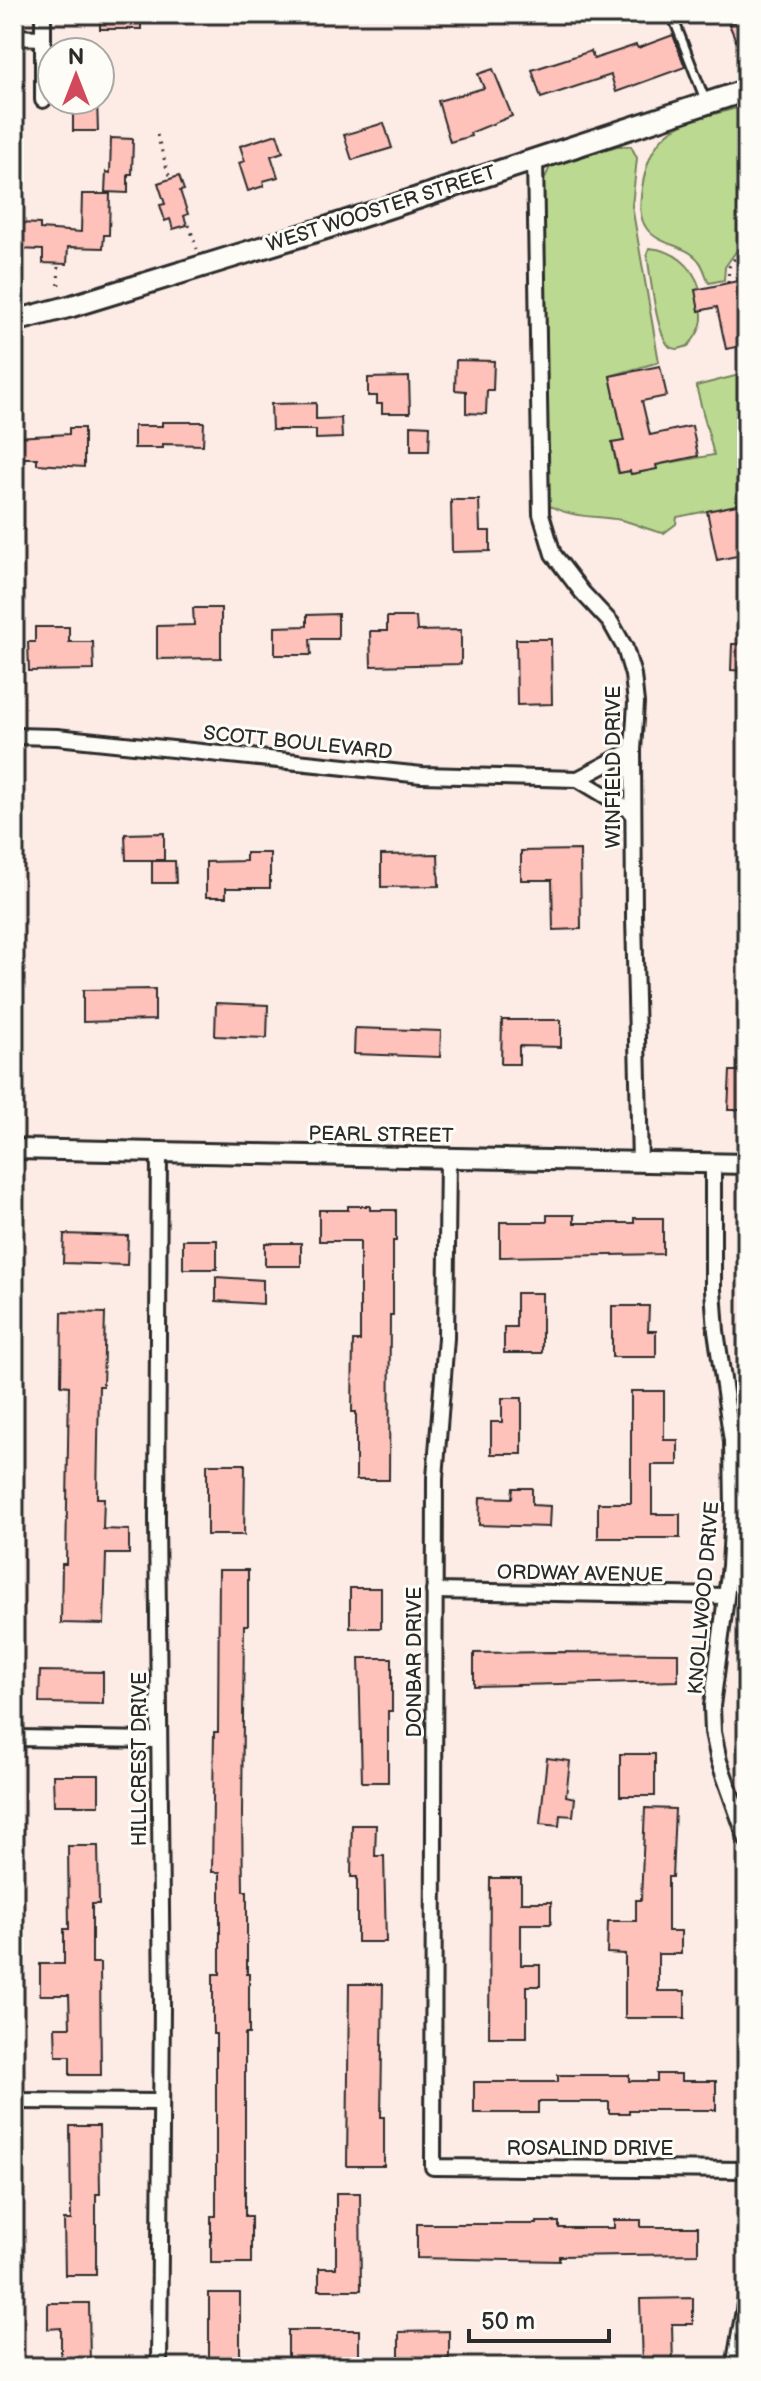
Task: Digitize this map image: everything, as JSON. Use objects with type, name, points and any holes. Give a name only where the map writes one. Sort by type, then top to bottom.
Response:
[{"type":"main road","name":"WEST WOOSTER STREET","points":[[14,321],[326,228],[747,90]]},
{"type":"street","points":[[43,14],[43,36]]},
{"type":"street","points":[[14,37],[36,38]]},
{"type":"street","name":"WINFIELD DRIVE","points":[[535,160],[541,514],[547,541],[560,566],[602,612],[625,648],[633,675],[636,703],[633,812],[640,1162]]},
{"type":"street","name":"SCOTT BOULEVARD","points":[[14,736],[57,737],[422,775],[578,779],[633,750]]},
{"type":"street","name":"SCOTT BOULEVARD","points":[[578,779],[633,812]]},
{"type":"street","name":"PEARL STREET","points":[[14,1149],[747,1164]]},
{"type":"street","name":"HILLCREST DRIVE","points":[[159,1151],[158,1740],[162,2006],[159,2367]]},
{"type":"street","name":"DONBAR DRIVE","points":[[433,2167],[435,1478],[446,1338],[448,1157]]},
{"type":"street","name":"KNOLLWOOD DRIVE","points":[[713,1163],[714,1304],[732,1441],[733,1510],[730,1566],[712,1706],[713,1732],[719,1761],[747,1840]]},
{"type":"street","points":[[730,1566],[747,1569]]},
{"type":"street","name":"ORDWAY AVENUE","points":[[434,1591],[726,1596]]},
{"type":"street","points":[[14,1738],[158,1740]]},
{"type":"street","points":[[14,2101],[161,2102]]},
{"type":"street","name":"ROSALIND DRIVE","points":[[433,2167],[747,2170]]},
{"type":"street","points":[[734,2367],[747,2293]]},
{"type":"lane","points":[[667,14],[674,20],[707,104]]},
{"type":"path","points":[[157,135],[170,179]]},
{"type":"path","points":[[189,225],[198,253]]},
{"type":"path","points":[[728,283],[729,267],[747,240]]},
{"type":"path","points":[[58,267],[59,296]]},
{"type":"green space","points":[[747,105],[747,236],[725,267],[724,280],[709,283],[694,255],[659,239],[647,229],[641,214],[642,188],[647,165],[665,136],[691,121]]},
{"type":"green space","points":[[617,146],[631,146],[637,158],[632,206],[659,362],[610,376],[624,441],[612,443],[618,473],[630,471],[631,474],[656,469],[656,465],[714,455],[696,386],[747,373],[747,503],[677,517],[676,524],[664,533],[621,520],[565,512],[546,504],[542,184],[550,167]]},
{"type":"green space","points":[[649,248],[667,252],[681,260],[697,280],[700,289],[695,290],[702,320],[688,346],[677,349],[665,341],[654,303],[647,254]]},
{"type":"building","points":[[100,14],[141,14],[141,29],[100,29]]},
{"type":"building","points":[[747,17],[747,67],[729,24]]},
{"type":"building","points":[[673,35],[685,67],[616,92],[611,75],[541,98],[532,70],[591,51],[594,59]]},
{"type":"building","points":[[493,69],[512,116],[470,133],[471,136],[450,142],[438,101],[484,88],[478,74]]},
{"type":"building","points":[[73,116],[98,116],[98,131],[73,131]]},
{"type":"building","points":[[384,123],[392,148],[352,160],[344,135]]},
{"type":"building","points":[[277,134],[283,152],[271,156],[278,177],[263,181],[264,186],[248,191],[239,163],[245,161],[240,146]]},
{"type":"building","points":[[111,138],[133,139],[128,193],[105,192],[106,172],[110,173]]},
{"type":"building","points":[[179,176],[184,190],[180,191],[188,214],[184,216],[187,225],[173,229],[170,219],[165,221],[160,205],[165,204],[158,183]]},
{"type":"building","points":[[82,194],[110,194],[109,235],[104,235],[103,248],[68,247],[67,264],[43,263],[43,250],[18,249],[19,223],[40,224],[40,229],[81,232]]},
{"type":"building","points":[[747,279],[747,345],[726,349],[717,307],[699,311],[695,290]]},
{"type":"building","points":[[456,360],[494,361],[493,390],[487,390],[486,414],[466,413],[466,391],[455,390]]},
{"type":"building","points":[[660,366],[667,396],[642,401],[650,435],[692,426],[698,456],[656,465],[657,469],[619,473],[612,443],[624,441],[610,376]]},
{"type":"building","points":[[409,377],[410,413],[382,413],[382,404],[377,404],[377,396],[368,396],[368,378]]},
{"type":"building","points":[[316,403],[316,419],[341,418],[342,438],[316,439],[316,430],[272,430],[271,404]]},
{"type":"building","points":[[162,422],[204,422],[203,445],[163,444],[163,448],[134,448],[134,426],[162,426]]},
{"type":"building","points":[[411,425],[430,426],[429,451],[411,451]]},
{"type":"building","points":[[69,428],[84,428],[84,467],[37,464],[37,458],[16,458],[16,437],[69,434]]},
{"type":"building","points":[[451,500],[479,500],[480,531],[490,531],[490,551],[452,552]]},
{"type":"building","points":[[747,503],[747,554],[717,560],[707,511]]},
{"type":"building","points":[[193,608],[221,608],[221,658],[157,659],[157,626],[194,625]]},
{"type":"building","points":[[338,614],[338,639],[310,639],[311,655],[275,655],[275,627],[307,626],[307,615]]},
{"type":"building","points":[[387,617],[416,617],[417,631],[461,630],[461,664],[371,666],[370,631],[387,631]]},
{"type":"building","points":[[35,627],[69,627],[69,642],[93,642],[94,670],[29,671],[28,642],[35,642]]},
{"type":"building","points":[[516,639],[551,639],[552,704],[517,705]]},
{"type":"building","points":[[732,644],[747,644],[747,671],[731,670]]},
{"type":"building","points":[[164,833],[164,860],[126,860],[125,834]]},
{"type":"building","points":[[580,850],[581,929],[553,930],[552,880],[521,880],[521,851]]},
{"type":"building","points":[[246,853],[270,853],[270,888],[226,888],[226,897],[206,897],[206,862],[246,861]]},
{"type":"building","points":[[438,854],[439,886],[381,887],[381,855]]},
{"type":"building","points":[[152,861],[175,861],[176,883],[152,883]]},
{"type":"building","points":[[155,989],[155,1020],[83,1022],[83,990]]},
{"type":"building","points":[[216,1003],[268,1005],[267,1038],[215,1036]]},
{"type":"building","points":[[502,1020],[561,1020],[561,1047],[519,1046],[519,1064],[501,1064]]},
{"type":"building","points":[[355,1028],[441,1031],[440,1057],[354,1054]]},
{"type":"building","points":[[730,1071],[747,1071],[747,1110],[728,1110]]},
{"type":"building","points":[[348,1206],[396,1210],[393,1315],[390,1315],[389,1480],[356,1480],[356,1412],[352,1412],[353,1341],[360,1341],[360,1241],[319,1241],[319,1210],[348,1210]]},
{"type":"building","points":[[547,1215],[574,1215],[574,1223],[634,1223],[634,1218],[663,1218],[663,1254],[500,1257],[500,1222],[547,1222]]},
{"type":"building","points":[[64,1234],[128,1236],[127,1265],[63,1263]]},
{"type":"building","points":[[183,1240],[217,1240],[217,1269],[183,1269]]},
{"type":"building","points":[[265,1243],[301,1243],[301,1266],[265,1266]]},
{"type":"building","points":[[216,1277],[263,1280],[263,1304],[216,1301]]},
{"type":"building","points":[[516,1293],[542,1293],[542,1353],[504,1353],[504,1327],[516,1327]]},
{"type":"building","points":[[612,1306],[649,1306],[648,1331],[656,1331],[656,1357],[612,1357]]},
{"type":"building","points":[[62,1312],[105,1313],[103,1386],[99,1386],[97,1498],[104,1498],[103,1529],[129,1530],[129,1554],[106,1554],[104,1624],[61,1623],[62,1564],[66,1564],[69,1386],[61,1385]]},
{"type":"building","points":[[631,1391],[664,1391],[664,1440],[678,1440],[678,1465],[652,1465],[652,1514],[680,1514],[680,1538],[598,1538],[598,1503],[631,1503]]},
{"type":"building","points":[[502,1398],[522,1398],[522,1454],[491,1454],[491,1422],[502,1422]]},
{"type":"building","points":[[207,1464],[245,1464],[244,1535],[207,1535]]},
{"type":"building","points":[[513,1488],[532,1488],[532,1505],[550,1506],[549,1527],[479,1525],[480,1497],[512,1498]]},
{"type":"building","points":[[219,1570],[248,1570],[248,1625],[244,1625],[242,1813],[249,1974],[249,2034],[245,2034],[245,2216],[251,2216],[251,2263],[211,2263],[211,2216],[216,2216],[213,1974],[220,1974],[220,1872],[212,1872],[214,1732],[218,1732]]},
{"type":"building","points":[[350,1588],[381,1588],[381,1628],[350,1628]]},
{"type":"building","points":[[474,1653],[678,1653],[678,1681],[474,1686]]},
{"type":"building","points":[[359,1658],[392,1658],[388,1782],[362,1782]]},
{"type":"building","points":[[40,1671],[103,1672],[103,1704],[39,1703]]},
{"type":"building","points":[[620,1754],[655,1754],[655,1796],[620,1796]]},
{"type":"building","points":[[547,1758],[570,1761],[566,1796],[575,1798],[573,1816],[560,1815],[559,1826],[540,1824]]},
{"type":"building","points":[[53,1775],[99,1775],[99,1805],[54,1805]]},
{"type":"building","points":[[645,1808],[675,1809],[672,1877],[668,1877],[668,1931],[681,1931],[681,1954],[658,1954],[658,1991],[685,1991],[685,2018],[625,2018],[625,1954],[607,1953],[608,1921],[636,1921],[636,1900],[641,1900]]},
{"type":"building","points":[[352,1825],[376,1825],[375,1856],[384,1856],[386,1942],[357,1942],[357,1877],[351,1877]]},
{"type":"building","points":[[68,1846],[98,1846],[99,1904],[92,1904],[92,1963],[100,1963],[101,2075],[70,2075],[70,2056],[56,2056],[55,2027],[70,2027],[69,1995],[40,1995],[40,1964],[64,1964],[64,1929],[69,1929]]},
{"type":"building","points":[[490,1878],[521,1878],[521,1902],[551,1902],[551,1924],[521,1924],[521,1965],[540,1965],[540,1986],[527,1986],[527,2037],[489,2037]]},
{"type":"building","points":[[349,1984],[383,1984],[381,2117],[384,2117],[384,2166],[347,2166]]},
{"type":"building","points":[[657,2074],[681,2074],[681,2081],[716,2081],[716,2110],[629,2110],[629,2113],[609,2113],[609,2102],[538,2102],[538,2113],[474,2113],[474,2082],[558,2082],[558,2075],[629,2075],[629,2081],[657,2081]]},
{"type":"building","points":[[70,2126],[99,2126],[96,2275],[65,2275],[64,2220],[71,2220]]},
{"type":"building","points":[[336,2193],[360,2193],[361,2290],[319,2290],[319,2268],[336,2268]]},
{"type":"building","points":[[614,2220],[641,2220],[641,2227],[698,2227],[698,2254],[559,2256],[559,2261],[417,2258],[417,2224],[559,2222],[559,2228],[614,2228]]},
{"type":"building","points":[[209,2293],[240,2293],[240,2360],[209,2360]]},
{"type":"building","points":[[693,2298],[693,2324],[672,2324],[673,2367],[642,2367],[640,2299]]},
{"type":"building","points":[[48,2303],[89,2303],[90,2367],[61,2367],[61,2328],[48,2329]]},
{"type":"building","points":[[288,2330],[359,2330],[359,2363],[288,2363]]},
{"type":"building","points":[[449,2331],[449,2358],[399,2359],[399,2332]]}]
